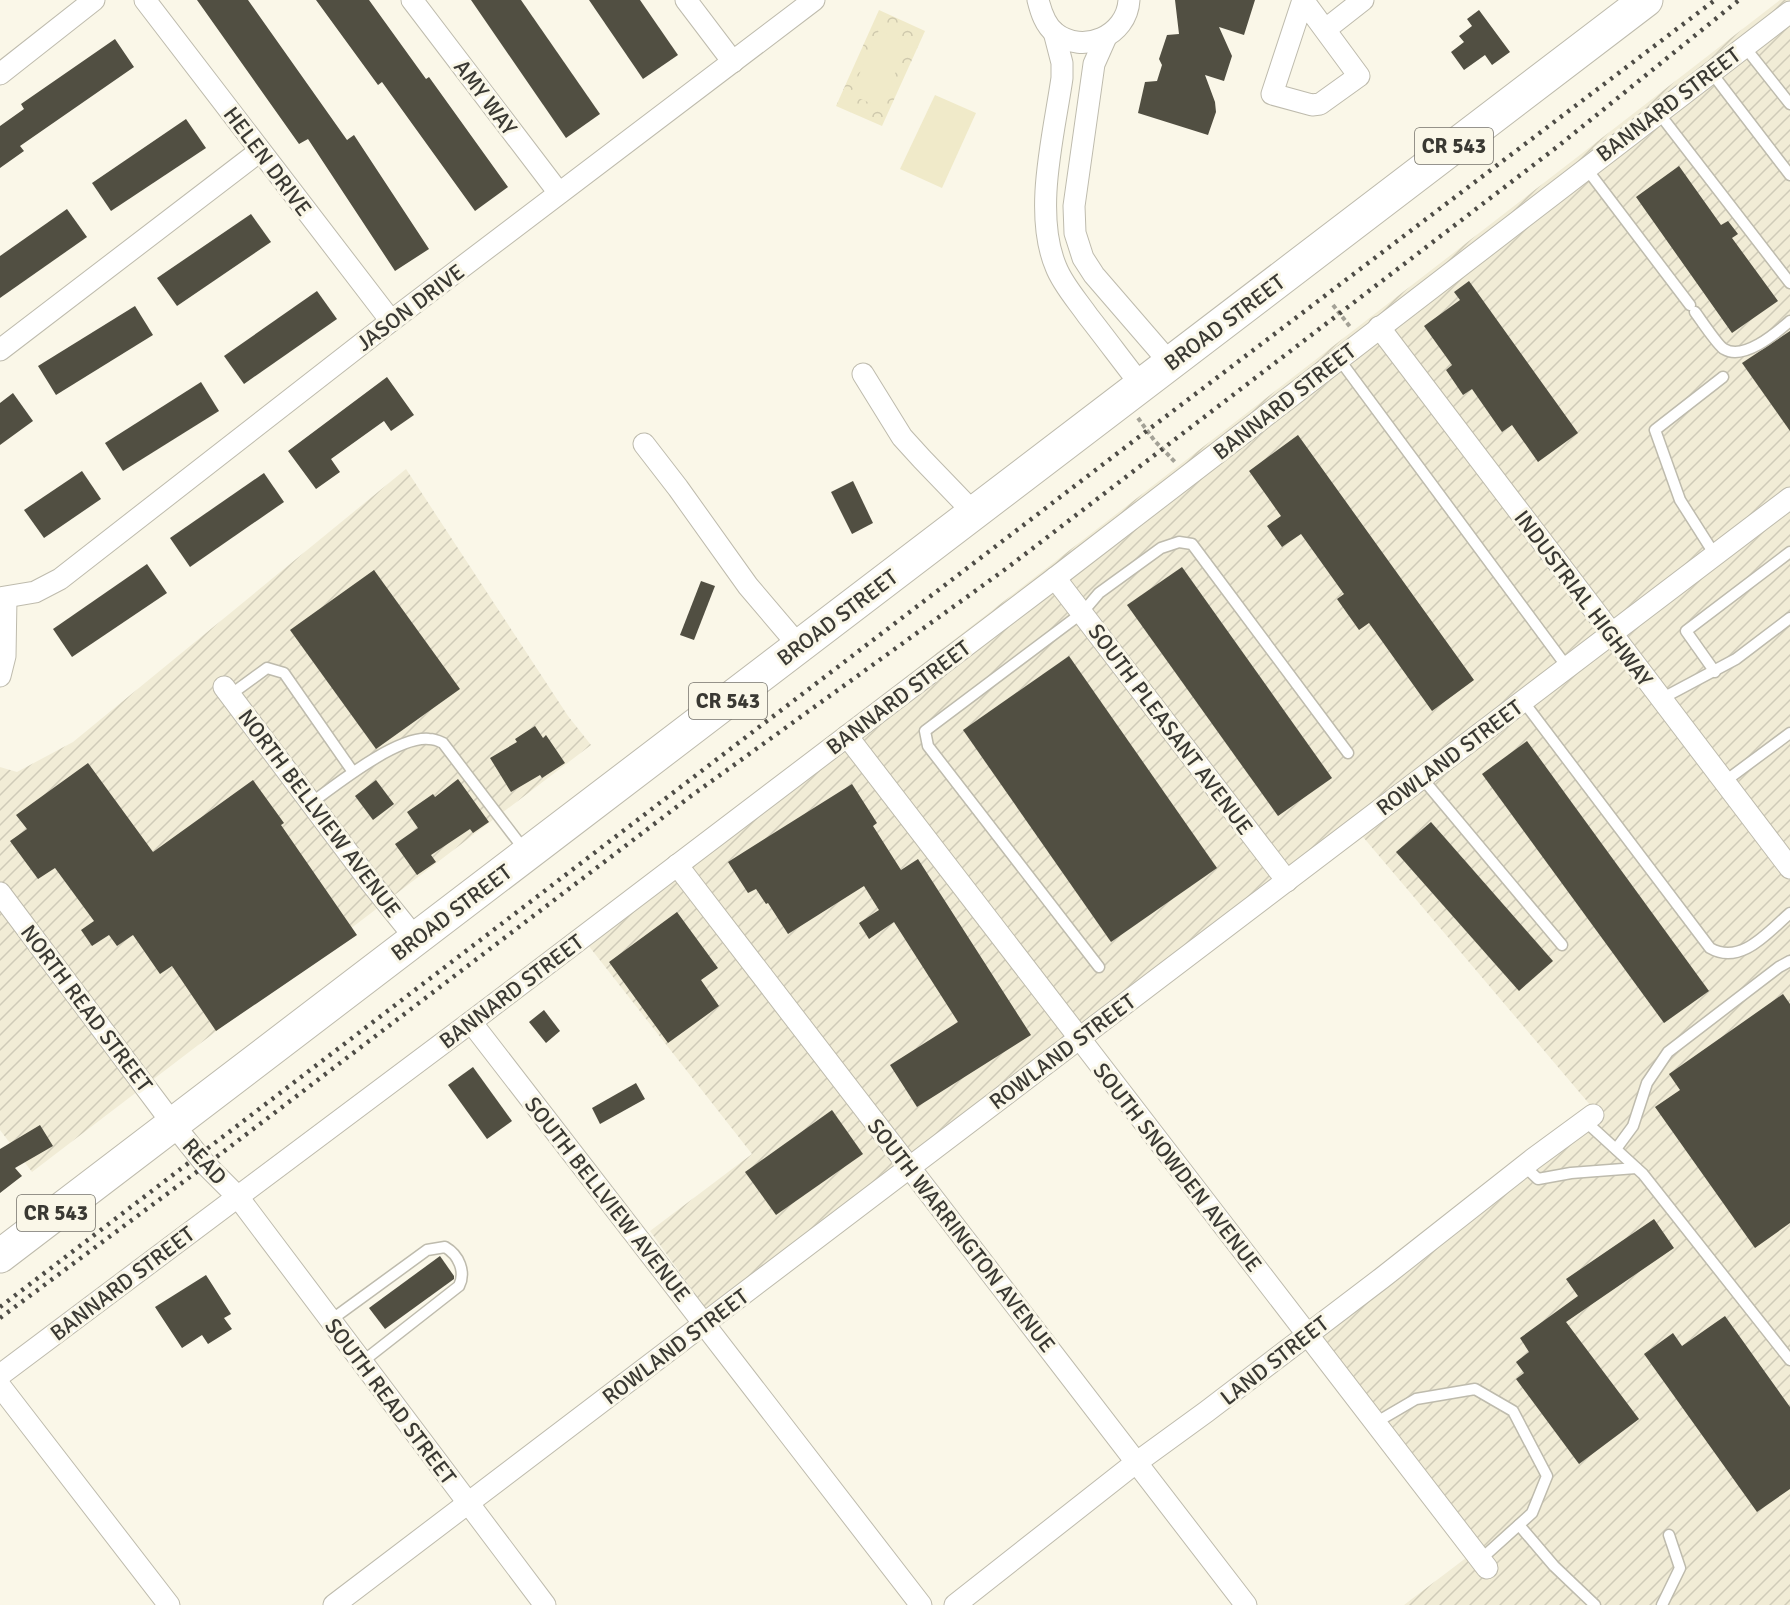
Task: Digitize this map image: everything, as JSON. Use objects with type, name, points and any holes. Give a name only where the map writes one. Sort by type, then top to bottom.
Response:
[{"type":"main road","name":"BROAD STREET","points":[[0,1256],[1646,0]]},
{"type":"street","points":[[0,74],[94,0]]},
{"type":"street","name":"HELEN DRIVE","points":[[145,0],[391,321]]},
{"type":"street","name":"AMY WAY","points":[[412,0],[560,193]]},
{"type":"street","points":[[686,0],[733,62]]},
{"type":"street","name":"JASON DRIVE","points":[[3,598],[35,592],[60,579],[391,321],[814,0]]},
{"type":"street","points":[[1038,0],[1042,16],[1054,32],[1062,63],[1062,78],[1046,190],[1044,216],[1047,242],[1067,288],[1141,385]]},
{"type":"street","points":[[1129,0],[1120,24],[1106,37],[1094,64],[1074,206],[1075,233],[1082,253],[1094,275],[1170,363]]},
{"type":"street","points":[[1303,0],[1359,76],[1320,104],[1312,105],[1272,94],[1303,0]]},
{"type":"street","points":[[1326,29],[1363,0]]},
{"type":"street","name":"BANNARD STREET","points":[[0,1375],[471,1022],[1055,578],[1790,12]]},
{"type":"street","points":[[1054,32],[1069,40],[1084,43],[1106,37]]},
{"type":"street","points":[[0,350],[260,151]]},
{"type":"street","points":[[1053,260],[1082,253]]},
{"type":"street","name":"INDUSTRIAL HIGHWAY","points":[[1379,327],[1790,868]]},
{"type":"street","points":[[863,374],[902,437],[974,513]]},
{"type":"street","points":[[644,444],[747,586],[800,646]]},
{"type":"street","name":"ROWLAND STREET","points":[[334,1605],[1790,498]]},
{"type":"street","name":"SOUTH PLEASANT AVENUE","points":[[1055,578],[1287,881]]},
{"type":"street","points":[[0,676],[5,656],[3,598]]},
{"type":"street","name":"NORTH BELLVIEW AVENUE","points":[[227,691],[371,883],[416,939]]},
{"type":"street","name":"SOUTH SNOWDEN AVENUE","points":[[847,736],[1483,1564]]},
{"type":"street","name":"SOUTH WARRINGTON AVENUE","points":[[677,865],[1246,1605]]},
{"type":"street","name":"NORTH READ STREET","points":[[0,893],[173,1124]]},
{"type":"street","name":"SOUTH BELLVIEW AVENUE","points":[[471,1022],[921,1605]]},
{"type":"street","name":"LAND STREET","points":[[955,1605],[1136,1462],[1206,1412],[1589,1118]]},
{"type":"street","name":"READ","points":[[173,1124],[206,1165],[237,1197]]},
{"type":"street","name":"SOUTH READ STREET","points":[[237,1197],[545,1605]]},
{"type":"street","points":[[0,1386],[169,1605]]},
{"type":"lane","points":[[1744,46],[1790,104]]},
{"type":"lane","points":[[1711,72],[1790,175]]},
{"type":"lane","points":[[1658,112],[1790,283]]},
{"type":"lane","points":[[1586,167],[1723,349],[1733,352],[1750,349],[1775,334],[1790,321]]},
{"type":"lane","points":[[1339,359],[1567,667]]},
{"type":"lane","points":[[1715,555],[1680,500],[1655,430],[1723,377]]},
{"type":"lane","points":[[1099,966],[928,746],[925,731],[1082,613],[1099,593],[1161,548],[1179,542],[1192,544],[1348,753]]},
{"type":"lane","points":[[1714,672],[1686,631],[1790,552]]},
{"type":"lane","points":[[1661,699],[1736,659],[1790,618]]},
{"type":"lane","points":[[227,691],[267,668],[284,673],[353,772]]},
{"type":"lane","points":[[1523,701],[1710,948],[1721,954],[1735,953],[1752,946],[1790,913]]},
{"type":"lane","points":[[1724,782],[1789,736]]},
{"type":"lane","points":[[311,803],[363,764],[409,741],[429,739],[443,743],[527,854]]},
{"type":"lane","points":[[1422,778],[1562,945]]},
{"type":"lane","points":[[1616,1149],[1633,1126],[1647,1083],[1668,1052],[1790,961]]},
{"type":"lane","points":[[1589,1118],[1636,1168],[1790,1360]]},
{"type":"lane","points":[[1524,1166],[1538,1179],[1571,1173],[1636,1168]]},
{"type":"lane","points":[[331,1320],[427,1250],[445,1247],[452,1251],[463,1270],[463,1278],[459,1286],[362,1362]]},
{"type":"lane","points":[[1375,1423],[1416,1399],[1474,1389],[1513,1411],[1547,1476],[1532,1513],[1483,1564]]},
{"type":"lane","points":[[1519,1526],[1554,1566],[1594,1605]]},
{"type":"lane","points":[[1662,1605],[1680,1568],[1669,1535]]},
{"type":"path","points":[[1333,305],[1361,341]]},
{"type":"path","points":[[1154,440],[1187,476]]},
{"type":"shaded area","points":[[1780,0],[1790,0],[1790,1605],[1404,1605],[1483,1545],[1311,1326],[1591,1106],[1352,824],[711,1316],[650,1231],[752,1154],[588,945],[810,775],[902,680]]},
{"type":"shaded area","points":[[406,469],[568,716],[591,745],[32,1172],[0,1130],[0,767],[17,772],[73,742]]},
{"type":"green space","points":[[879,10],[925,31],[882,126],[836,106]]},
{"type":"green space","points":[[879,30],[908,43],[881,107],[850,95]]},
{"type":"green space","points":[[935,95],[976,113],[942,188],[900,169]]},
{"type":"building","points":[[197,0],[248,0],[347,140],[354,135],[429,249],[395,271],[308,139],[299,144]]},
{"type":"building","points":[[316,0],[369,0],[426,79],[429,77],[508,187],[475,211],[382,82],[378,85]]},
{"type":"building","points":[[471,0],[521,0],[600,114],[566,138]]},
{"type":"building","points":[[589,0],[640,0],[678,55],[643,79]]},
{"type":"building","points":[[1175,0],[1255,0],[1244,35],[1219,27],[1232,56],[1224,81],[1205,75],[1215,102],[1216,112],[1208,135],[1138,113],[1145,82],[1157,81],[1162,65],[1159,59],[1167,35],[1179,34]]},
{"type":"building","points":[[1479,10],[1510,52],[1492,65],[1485,55],[1464,70],[1451,52],[1464,42],[1459,36],[1472,26],[1467,19]]},
{"type":"building","points":[[115,39],[134,67],[20,146],[24,151],[0,168],[0,126],[24,109],[21,104]]},
{"type":"building","points":[[186,119],[206,148],[111,211],[92,183]]},
{"type":"building","points":[[1679,166],[1721,225],[1728,221],[1738,234],[1732,238],[1778,301],[1732,333],[1636,197]]},
{"type":"building","points":[[67,209],[87,237],[0,298],[0,256]]},
{"type":"building","points":[[251,214],[271,242],[177,306],[157,278]]},
{"type":"building","points":[[1469,281],[1578,433],[1538,462],[1512,425],[1502,432],[1472,389],[1463,395],[1446,370],[1452,365],[1424,326],[1460,300],[1454,292]]},
{"type":"building","points":[[317,291],[337,319],[244,384],[224,356]]},
{"type":"building","points":[[135,306],[153,335],[56,395],[38,366]]},
{"type":"building","points":[[1790,331],[1790,431],[1742,363]]},
{"type":"building","points":[[387,377],[414,415],[391,431],[384,421],[331,459],[340,472],[316,489],[288,451]]},
{"type":"building","points":[[201,382],[219,411],[123,471],[105,443]]},
{"type":"building","points":[[13,393],[33,421],[0,445],[0,403]]},
{"type":"building","points":[[1298,435],[1474,680],[1432,711],[1369,623],[1359,630],[1337,599],[1344,594],[1301,534],[1282,547],[1267,526],[1281,516],[1249,471]]},
{"type":"building","points":[[82,471],[101,499],[44,538],[24,510]]},
{"type":"building","points":[[264,473],[284,502],[190,567],[170,538]]},
{"type":"building","points":[[853,481],[873,523],[852,534],[831,492]]},
{"type":"building","points":[[147,564],[167,593],[72,657],[53,629]]},
{"type":"building","points":[[1182,567],[1332,778],[1278,816],[1127,605]]},
{"type":"building","points":[[374,570],[460,689],[376,749],[290,630]]},
{"type":"building","points":[[701,581],[715,586],[694,640],[680,635]]},
{"type":"building","points":[[1069,656],[1217,868],[1111,942],[963,730]]},
{"type":"building","points":[[535,726],[543,738],[546,735],[565,763],[542,778],[540,775],[511,792],[490,758],[517,742],[515,739]]},
{"type":"building","points":[[1527,741],[1709,991],[1664,1023],[1482,774]]},
{"type":"building","points":[[88,763],[153,852],[253,780],[284,823],[281,825],[357,935],[216,1031],[172,966],[160,974],[133,935],[117,946],[109,935],[92,946],[81,930],[94,921],[55,868],[38,879],[10,841],[27,829],[16,815]]},
{"type":"building","points":[[458,779],[489,822],[473,833],[470,829],[431,855],[436,862],[417,875],[395,844],[418,828],[407,812],[433,794],[435,797]]},
{"type":"building","points":[[376,780],[394,804],[373,820],[355,796]]},
{"type":"building","points":[[852,784],[877,823],[873,826],[901,870],[918,859],[1031,1035],[917,1107],[890,1065],[958,1022],[894,922],[869,939],[859,923],[879,910],[864,886],[788,934],[756,889],[748,893],[728,862]]},
{"type":"building","points":[[1431,822],[1553,961],[1519,991],[1396,852]]},
{"type":"building","points":[[677,912],[718,968],[701,980],[719,1006],[668,1043],[609,962]]},
{"type":"building","points":[[1783,994],[1790,1004],[1790,1223],[1755,1248],[1655,1107],[1680,1090],[1669,1074]]},
{"type":"building","points":[[544,1010],[560,1031],[546,1043],[529,1022]]},
{"type":"building","points":[[473,1067],[512,1121],[487,1139],[448,1085]]},
{"type":"building","points":[[636,1083],[645,1099],[600,1124],[592,1108]]},
{"type":"building","points":[[832,1110],[863,1154],[776,1215],[745,1172]]},
{"type":"building","points":[[40,1125],[53,1146],[15,1168],[22,1176],[0,1193],[0,1149]]},
{"type":"building","points":[[1654,1219],[1674,1248],[1566,1322],[1639,1419],[1579,1464],[1516,1379],[1524,1373],[1516,1362],[1529,1352],[1520,1338],[1578,1296],[1566,1279]]},
{"type":"building","points":[[440,1256],[454,1279],[385,1329],[369,1308]]},
{"type":"building","points":[[206,1275],[231,1314],[224,1318],[232,1329],[208,1344],[202,1335],[182,1348],[155,1307]]},
{"type":"building","points":[[1725,1316],[1790,1407],[1790,1489],[1757,1512],[1644,1354],[1673,1333],[1682,1346]]},
{"type":"railway","points":[[0,1307],[1715,0]]},
{"type":"railway","points":[[0,1318],[206,1165],[691,796],[1007,568],[1557,147],[1739,0]]}]
